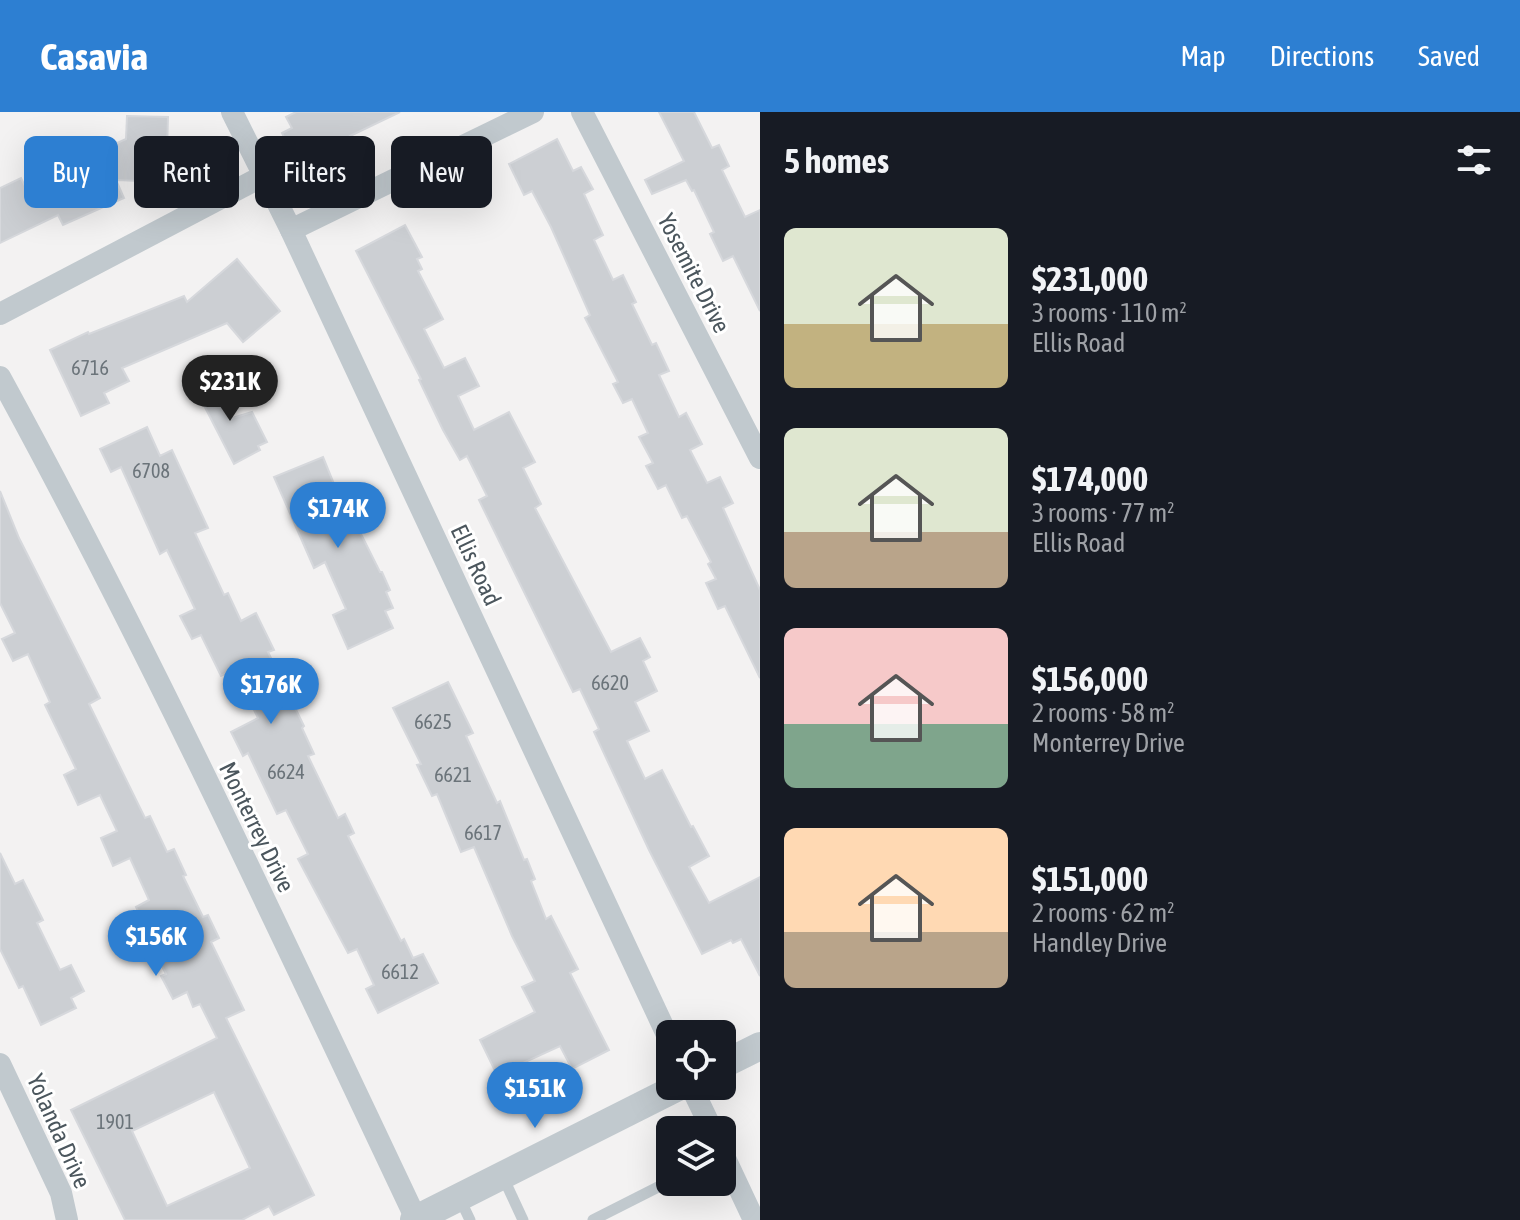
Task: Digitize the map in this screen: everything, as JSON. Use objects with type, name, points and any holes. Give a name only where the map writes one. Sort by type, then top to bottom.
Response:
[{"type":"street","name":"Ellis Road","points":[[232,112],[255,159]]},
{"type":"street","points":[[291,230],[533,112]]},
{"type":"street","name":"Yosemite Drive","points":[[582,112],[760,458]]},
{"type":"street","points":[[0,314],[255,180]]},
{"type":"street","name":"Ellis Road","points":[[280,208],[660,1020]]},
{"type":"street","name":"Monterrey Drive","points":[[0,377],[62,490],[182,732],[415,1219]]},
{"type":"street","points":[[736,1058],[760,1046]]},
{"type":"street","name":"Yolanda Drive","points":[[0,1064],[61,1193],[67,1220]]},
{"type":"street","points":[[415,1219],[465,1209],[502,1176],[656,1098]]},
{"type":"street","points":[[736,1183],[754,1220]]},
{"type":"lane","points":[[502,1176],[523,1220]]},
{"type":"lane","points":[[593,1220],[656,1188]]},
{"type":"building","points":[[296,112],[400,112],[350,136],[283,136],[282,133],[292,128],[286,117]]},
{"type":"building","points":[[659,112],[694,112],[712,148],[719,145],[729,166],[722,170],[745,217],[760,210],[760,311],[733,256],[723,261],[710,234],[714,232],[686,180],[652,194],[645,180],[684,161]]},
{"type":"building","points":[[127,116],[168,117],[167,136],[134,136],[134,181],[118,180],[118,143],[126,139]]},
{"type":"building","points":[[557,139],[573,171],[581,167],[593,189],[584,194],[603,235],[594,240],[613,280],[623,275],[636,302],[632,304],[669,371],[659,375],[679,417],[686,413],[702,444],[690,450],[707,483],[720,477],[733,503],[723,508],[760,590],[760,678],[725,606],[718,609],[706,583],[716,579],[708,564],[711,562],[687,516],[682,518],[666,485],[658,489],[646,466],[653,463],[639,437],[648,433],[632,399],[623,403],[613,384],[618,382],[585,318],[590,315],[551,227],[532,191],[524,195],[509,164]]},
{"type":"building","points":[[21,178],[24,208],[101,208],[63,225],[58,215],[0,243],[0,188]]},
{"type":"building","points":[[118,184],[124,198],[118,201]]},
{"type":"building","points":[[405,225],[422,257],[417,259],[422,269],[418,271],[443,319],[424,329],[444,368],[465,358],[479,386],[458,396],[474,430],[509,412],[535,462],[523,468],[541,504],[535,508],[611,652],[640,638],[650,657],[643,661],[657,691],[635,702],[649,731],[627,741],[645,779],[662,770],[709,856],[689,867],[709,903],[760,877],[760,976],[741,939],[733,943],[731,940],[702,954],[594,732],[599,729],[580,689],[573,692],[479,500],[487,496],[467,456],[460,460],[443,430],[421,379],[356,251]]},
{"type":"building","points":[[237,259],[280,311],[243,342],[227,323],[122,368],[129,381],[104,393],[109,403],[81,416],[50,350],[88,332],[184,296],[187,302]]},
{"type":"building","points":[[201,371],[232,418],[252,412],[267,442],[258,446],[260,450],[234,464],[190,378]]},
{"type":"building","points":[[147,427],[160,456],[172,450],[208,528],[195,533],[224,595],[228,593],[241,621],[256,613],[274,650],[268,652],[304,726],[302,728],[314,754],[308,756],[338,818],[345,814],[354,833],[348,836],[401,941],[404,939],[413,958],[423,954],[438,983],[378,1013],[366,989],[374,985],[357,949],[348,953],[298,859],[308,854],[286,810],[277,814],[248,753],[243,756],[231,732],[258,718],[234,669],[221,676],[201,635],[192,639],[180,616],[195,609],[167,550],[160,554],[121,467],[111,472],[100,449]]},
{"type":"building","points":[[323,457],[347,516],[351,514],[382,572],[393,608],[385,611],[393,628],[348,649],[333,615],[346,609],[325,562],[314,568],[274,477]]},
{"type":"building","points":[[0,491],[19,538],[100,698],[89,704],[145,818],[150,816],[167,852],[174,849],[203,917],[208,915],[219,938],[211,942],[244,1010],[226,1018],[314,1195],[274,1215],[269,1206],[242,1220],[125,1220],[71,1110],[217,1038],[200,1004],[193,1007],[187,992],[173,999],[161,976],[166,974],[146,936],[149,934],[136,907],[149,900],[130,858],[113,866],[101,838],[117,831],[100,795],[78,805],[64,775],[76,769],[45,705],[50,702],[28,654],[13,661],[2,639],[15,633],[0,603]],"holes":[[[214,1092],[250,1168],[167,1206],[132,1131]]]},
{"type":"building","points":[[448,682],[473,733],[466,736],[497,803],[500,801],[524,860],[527,859],[535,879],[531,881],[546,919],[551,916],[578,969],[570,973],[609,1050],[572,1069],[560,1046],[497,1075],[480,1040],[535,1012],[522,987],[535,981],[474,847],[461,852],[437,794],[432,796],[417,765],[421,764],[393,708]]},
{"type":"building","points":[[0,853],[15,884],[23,880],[43,920],[37,923],[60,970],[71,965],[84,991],[71,998],[76,1008],[41,1025],[23,986],[19,988],[0,949]]}]
